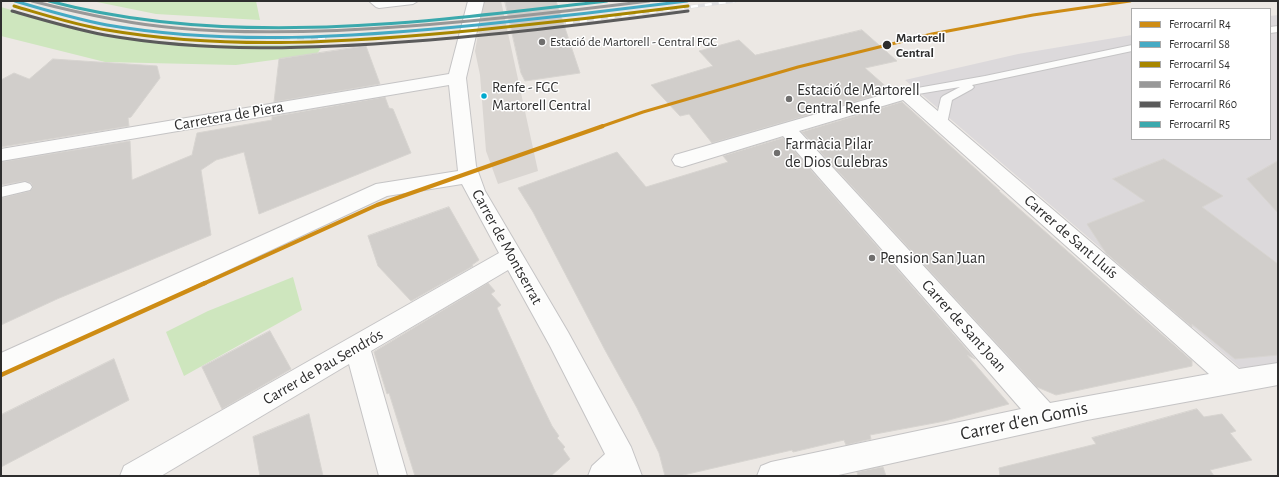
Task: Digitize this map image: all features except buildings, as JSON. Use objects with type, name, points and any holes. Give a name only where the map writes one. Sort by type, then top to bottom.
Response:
[{"type":"street","name":"Carrer de Montserrat","points":[[476,1],[457,78],[466,166],[469,176],[475,191],[511,257],[559,340],[617,470]]},
{"type":"street","name":"Carretera de Piera","points":[[1,155],[457,78]]},
{"type":"street","points":[[682,160],[906,93]]},
{"type":"street","name":"Carrer de Sant Lluís","points":[[906,93],[1235,381]]},
{"type":"street","name":"Carrer de Sant Joan","points":[[788,129],[1044,416]]},
{"type":"street","points":[[1,365],[383,189],[469,176]]},
{"type":"street","name":"Carrer de Pau Sendrós","points":[[134,476],[511,257]]},
{"type":"street","points":[[357,347],[393,476]]},
{"type":"street","name":"Carrer d'en Gomis","points":[[771,476],[1044,416],[1278,374]]},
{"type":"lane","points":[[374,1],[379,5],[413,1]]},
{"type":"lane","points":[[906,93],[985,79],[1131,48]]},
{"type":"lane","points":[[941,124],[947,98],[952,94],[985,79]]},
{"type":"lane","points":[[1,192],[25,187]]},
{"type":"shaded area","points":[[484,1],[501,1],[538,171],[498,184],[486,151],[480,75],[475,51]]},
{"type":"shaded area","points":[[1278,15],[1278,383],[1259,384],[905,80],[1018,54],[1131,35],[1131,140],[1271,140],[1271,16]]},
{"type":"green space","points":[[92,1],[256,1],[260,20],[156,14]]},
{"type":"green space","points":[[1,7],[55,23],[126,39],[210,45],[323,45],[317,54],[236,65],[105,62],[1,36]]},
{"type":"green space","points":[[293,277],[302,310],[184,376],[166,332],[208,311]]},
{"type":"railway","points":[[566,23],[735,1]]},
{"type":"railway","points":[[276,38],[325,38]]},
{"type":"rail line","name":"S8","points":[[15,1],[68,16],[121,27],[211,36],[257,37],[348,35],[439,29],[687,1]]},
{"type":"rail line","name":"R6","points":[[32,1],[79,13],[127,22],[176,28],[273,32],[370,29],[448,23],[649,1]]},
{"type":"rail line","name":"R5","points":[[49,1],[82,10],[148,21],[249,27],[352,25],[425,20],[607,1]]},
{"type":"rail line","name":"R4","points":[[1,375],[377,205],[643,112],[798,67],[932,34],[1033,15],[1130,1]]},
{"type":"rail line","name":"S4","points":[[14,6],[79,24],[119,32],[164,38],[256,42],[302,42],[439,34],[688,6]]},
{"type":"rail line","name":"R60","points":[[12,11],[78,29],[118,37],[163,43],[254,47],[345,46],[391,43],[559,27],[688,11]]},
{"type":"place","name":"Estació de Martorell - Central FGC","points":[[542,42]]},
{"type":"place","name":"Martorell Central","points":[[887,45]]},
{"type":"place","name":"Renfe - FGC Martorell Central","points":[[484,96]]},
{"type":"place","name":"Estació de Martorell Central Renfe","points":[[789,99]]},
{"type":"place","name":"Farmàcia Pilar de Dios Culebras","points":[[777,153]]},
{"type":"place","name":"Pension San Juan","points":[[872,258]]}]
